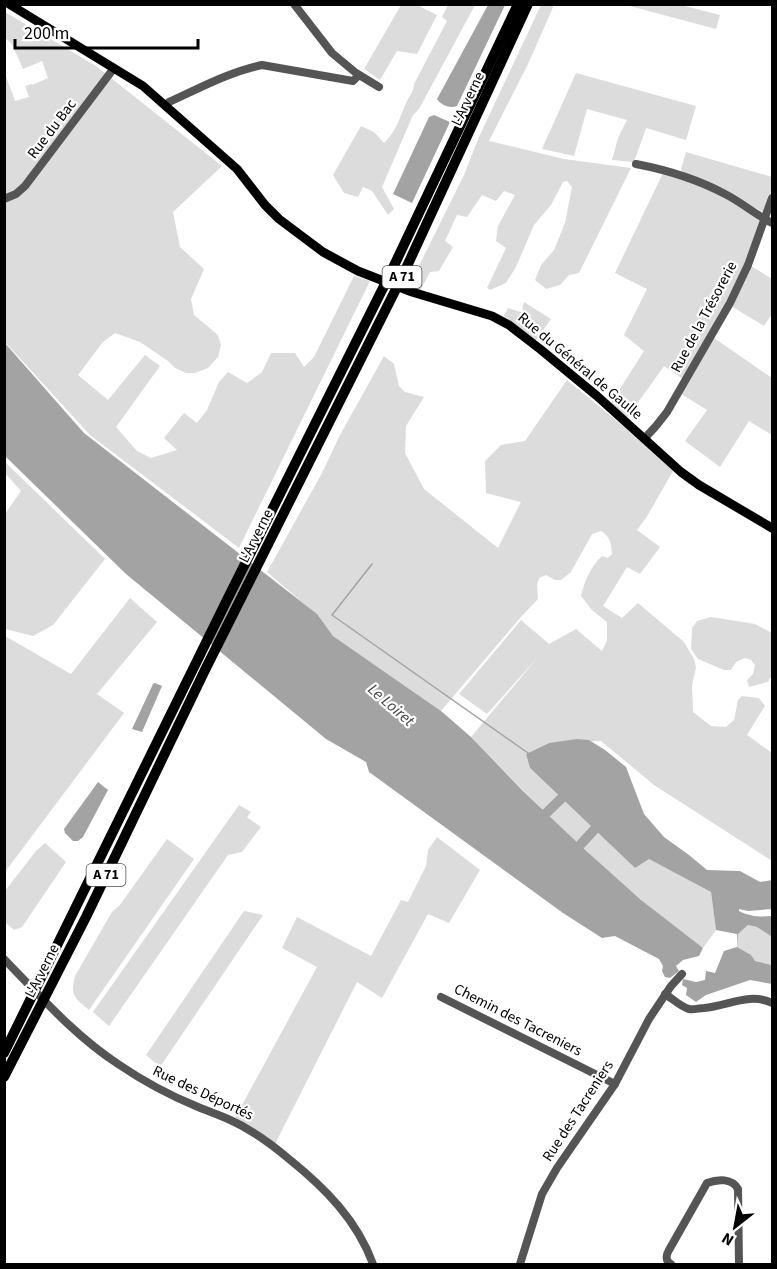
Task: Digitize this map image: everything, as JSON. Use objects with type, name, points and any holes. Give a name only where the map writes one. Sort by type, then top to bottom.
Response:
[{"type":"highway","name":"L'Arverne","points":[[4,1077],[81,927],[256,541],[386,282],[518,4]]},
{"type":"highway","name":"L'Arverne","points":[[4,1053],[200,668],[268,546],[402,277],[528,4]]},
{"type":"main road","name":"Rue du Général de Gaulle","points":[[13,5],[143,86],[237,169],[279,219],[323,252],[358,271],[412,292],[473,309],[509,325],[597,396],[666,460],[699,485],[772,528]]},
{"type":"street","points":[[294,4],[332,53],[359,75],[379,87]]},
{"type":"street","points":[[166,106],[170,102],[247,68],[262,66],[353,81],[359,75]]},
{"type":"street","name":"Rue du Bac","points":[[4,199],[16,194],[25,186],[114,68]]},
{"type":"street","points":[[636,164],[679,174],[702,183],[769,221]]},
{"type":"street","name":"Rue de la Trésorerie","points":[[644,440],[667,412],[730,303],[769,221],[772,198]]},
{"type":"street","name":"Rue des Déportés","points":[[4,959],[100,1051],[131,1073],[197,1107],[255,1133],[307,1173],[338,1204],[356,1228],[373,1264]]},
{"type":"street","name":"Rue des Tacreniers","points":[[520,1264],[542,1194],[557,1168],[615,1084],[649,1019],[679,977]]},
{"type":"street","points":[[665,994],[691,1009],[712,1007],[744,998],[757,998],[772,1003]]},
{"type":"street","name":"Chemin des Tacreniers","points":[[441,997],[615,1084]]},
{"type":"street","points":[[671,1264],[667,1261],[667,1254],[707,1183],[727,1180],[735,1184],[738,1189],[739,1264]]},
{"type":"shaded area","points":[[401,5],[417,5],[437,15],[417,54],[397,51],[380,80],[364,69]]},
{"type":"shaded area","points":[[448,5],[475,5],[419,109],[413,115],[382,187],[394,209],[388,215],[372,191],[363,187],[358,197],[344,193],[333,175],[361,126],[374,132],[384,143],[392,133],[413,91],[414,84],[447,21],[442,17]]},
{"type":"shaded area","points":[[541,5],[554,5],[528,64],[489,141],[564,159],[631,168],[579,273],[569,275],[560,285],[546,289],[535,280],[541,265],[554,250],[565,223],[572,187],[567,181],[563,182],[551,205],[534,225],[516,267],[506,283],[490,290],[487,288],[506,248],[496,241],[498,226],[515,195],[504,191],[496,201],[482,195],[467,217],[457,215],[445,241],[453,247],[439,271],[430,272],[420,291],[411,286],[420,267],[410,284],[464,175],[479,137]]},
{"type":"shaded area","points":[[626,5],[681,5],[720,15],[716,29]]},
{"type":"shaded area","points":[[5,12],[96,66],[222,166],[173,212],[180,247],[204,269],[191,299],[194,315],[218,335],[221,345],[218,357],[208,368],[195,373],[186,373],[175,368],[140,342],[115,333],[103,342],[78,375],[108,400],[145,355],[160,366],[116,427],[137,451],[151,458],[177,450],[164,438],[184,413],[197,423],[207,410],[219,382],[228,372],[247,383],[262,372],[271,353],[295,353],[304,367],[314,357],[354,276],[370,281],[239,548],[90,435],[5,342],[4,71],[15,101],[29,97],[25,86],[48,78],[42,61],[23,69],[12,44],[5,38]]},
{"type":"shaded area","points":[[576,73],[696,106],[686,140],[646,128],[634,162],[612,160],[618,138],[627,120],[587,109],[574,156],[542,149]]},
{"type":"shaded area","points":[[686,152],[772,177],[772,190],[763,212],[716,186],[683,173],[681,169]]},
{"type":"shaded area","points":[[663,173],[717,192],[758,217],[760,223],[744,267],[683,379],[664,366],[627,418],[611,403],[644,351],[624,335],[647,289],[615,273]]},
{"type":"shaded area","points":[[751,266],[772,279],[772,314],[764,326],[731,306]]},
{"type":"shaded area","points":[[524,302],[551,319],[536,340],[504,316],[508,308],[533,316],[522,309]]},
{"type":"shaded area","points":[[714,338],[772,378],[772,435],[749,421],[720,467],[685,441],[707,410],[681,394]]},
{"type":"shaded area","points":[[384,356],[394,364],[399,386],[405,392],[424,397],[406,426],[405,453],[424,489],[498,548],[521,502],[486,493],[485,461],[501,445],[525,441],[567,380],[673,471],[637,530],[660,547],[640,574],[627,567],[603,606],[622,618],[638,603],[684,642],[696,667],[692,686],[693,712],[711,726],[726,727],[734,720],[738,700],[742,696],[759,698],[765,706],[747,735],[772,753],[772,861],[654,785],[601,741],[549,743],[526,754],[530,768],[635,868],[648,858],[711,892],[716,930],[703,948],[597,861],[471,737],[539,656],[487,714],[459,694],[521,620],[549,644],[576,629],[602,651],[607,640],[607,622],[592,610],[581,596],[594,564],[602,556],[608,558],[612,554],[607,536],[601,531],[592,534],[571,572],[561,580],[555,580],[546,575],[539,578],[538,599],[441,711],[333,636],[316,614],[267,572]]},
{"type":"shaded area","points":[[5,462],[105,559],[53,625],[33,636],[5,629],[5,514],[21,491],[5,473]]},
{"type":"shaded area","points":[[130,598],[157,622],[97,694],[124,713],[5,872],[5,636],[71,674]]},
{"type":"shaded area","points":[[711,617],[755,624],[772,633],[772,675],[768,682],[749,687],[747,680],[753,674],[755,665],[751,660],[745,658],[736,662],[731,670],[724,670],[698,659],[691,649],[692,628],[697,621]]},
{"type":"shaded area","points":[[239,805],[251,812],[247,817],[261,827],[242,852],[228,855],[109,1026],[93,1012]]},
{"type":"shaded area","points":[[437,837],[480,870],[449,923],[428,914],[382,998],[357,982],[275,1144],[235,1118],[317,967],[282,948],[297,917],[371,956],[401,900],[408,902],[426,866],[428,850]]},
{"type":"shaded area","points":[[167,839],[194,859],[89,1010],[75,996],[73,988],[75,976],[112,912],[120,905]]},
{"type":"shaded area","points":[[45,843],[66,862],[22,927],[14,930],[5,922],[5,891]]},
{"type":"shaded area","points":[[244,911],[263,915],[160,1067],[146,1055]]},
{"type":"shaded area","points":[[748,925],[757,927],[772,937],[772,965],[755,961],[737,947],[738,934]]},
{"type":"water","points":[[488,5],[505,5],[457,106],[446,106],[437,99]]},
{"type":"water","points":[[434,115],[450,122],[412,203],[393,194],[429,117]]},
{"type":"water","name":"Le Loiret","points":[[4,342],[84,433],[317,614],[333,636],[441,711],[471,737],[583,848],[641,900],[703,948],[699,956],[683,960],[676,966],[679,971],[670,978],[665,977],[659,959],[615,936],[602,938],[563,913],[369,772],[366,762],[326,739],[126,574],[5,456]]},
{"type":"water","points":[[153,684],[162,686],[142,732],[132,729]]},
{"type":"water","points":[[577,739],[589,740],[626,767],[644,814],[664,837],[707,870],[740,871],[760,882],[772,880],[772,909],[748,911],[739,909],[739,911],[756,916],[772,916],[772,937],[757,927],[748,925],[738,934],[737,947],[737,934],[716,930],[711,892],[649,859],[635,868],[530,768],[526,754],[549,743]]},
{"type":"water","points":[[98,782],[108,790],[83,837],[78,841],[73,841],[64,829]]},
{"type":"water","points":[[737,947],[751,955],[755,961],[772,965],[772,984],[750,980],[706,995],[696,1002],[686,995],[687,988],[682,985],[683,979],[696,982],[705,980],[706,971],[715,973],[724,951]]},
{"type":"waterway","points":[[372,564],[332,615],[528,753]]},
{"type":"waterway","points":[[536,823],[568,792],[570,794]]},
{"type":"waterway","points":[[571,855],[603,820]]}]
